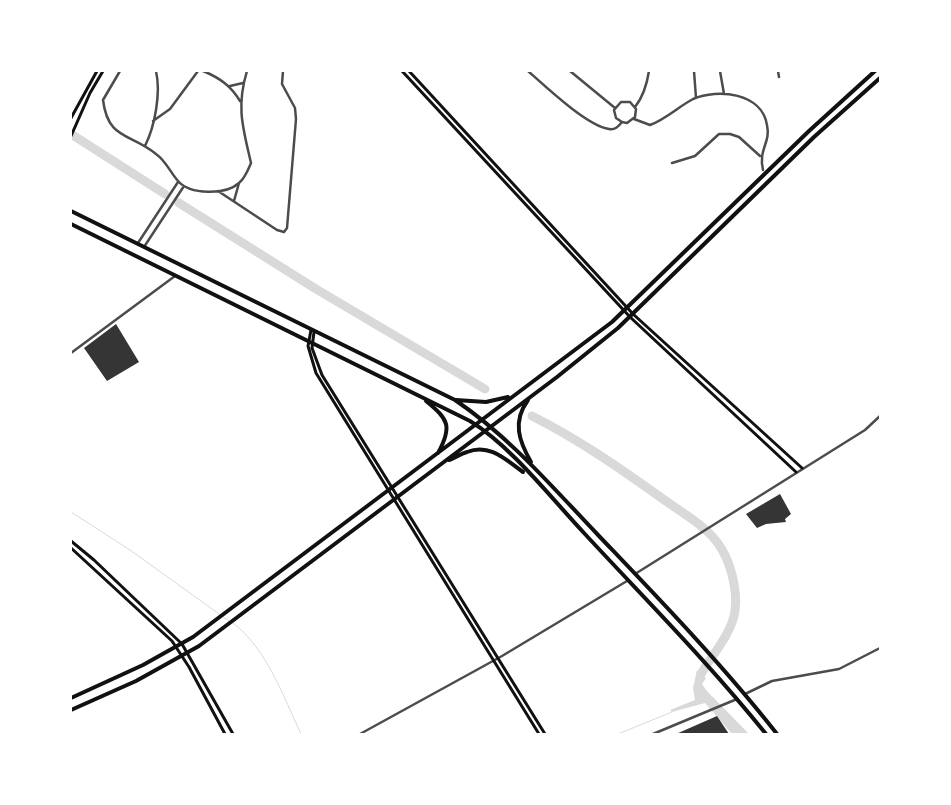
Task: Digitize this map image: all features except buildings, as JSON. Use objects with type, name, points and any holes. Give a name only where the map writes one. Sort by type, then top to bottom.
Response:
[{"type":"main road","points":[[71,118],[97,71]]},
{"type":"main road","points":[[71,136],[90,93],[103,71]]},
{"type":"main road","points":[[402,71],[626,310],[796,472]]},
{"type":"main road","points":[[409,71],[626,310]]},
{"type":"main road","points":[[71,698],[182,644],[477,426],[510,396],[626,310],[808,131],[875,71]]},
{"type":"main road","points":[[71,710],[136,681],[188,653],[231,623],[485,432],[632,316],[814,137],[880,78]]},
{"type":"main road","points":[[71,211],[455,400],[484,420],[534,467],[705,648],[777,734]]},
{"type":"main road","points":[[71,224],[310,341],[477,426],[530,476],[738,699],[766,734]]},
{"type":"main road","points":[[632,316],[802,468]]},
{"type":"main road","points":[[313,331],[310,341],[311,361],[316,373],[545,734]]},
{"type":"main road","points":[[532,395],[522,408],[519,417],[520,440],[534,467]]},
{"type":"main road","points":[[455,400],[495,401],[510,396]]},
{"type":"main road","points":[[420,397],[439,410],[446,423],[446,438],[437,454]]},
{"type":"main road","points":[[444,462],[468,451],[484,450],[501,455],[530,476]]},
{"type":"main road","points":[[396,498],[539,734]]},
{"type":"main road","points":[[71,542],[94,560],[182,644],[233,734]]},
{"type":"main road","points":[[71,548],[145,615],[176,647],[183,656],[225,734]]},
{"type":"street","points":[[120,71],[103,100],[106,119],[116,131],[160,157],[178,182],[184,186],[217,191],[227,190],[239,183]]},
{"type":"street","points":[[144,146],[150,135],[157,100],[156,71]]},
{"type":"street","points":[[152,122],[170,109],[198,71]]},
{"type":"street","points":[[203,71],[217,77],[229,86],[240,101]]},
{"type":"street","points":[[234,201],[239,183],[251,163],[242,133],[240,101],[246,71]]},
{"type":"street","points":[[217,191],[277,230],[284,232],[287,228],[296,119],[295,108],[282,84],[283,71]]},
{"type":"street","points":[[528,71],[591,122],[612,129],[622,122]]},
{"type":"street","points":[[570,71],[615,108]]},
{"type":"street","points":[[635,107],[648,81],[648,71]]},
{"type":"street","points":[[694,71],[696,98]]},
{"type":"street","points":[[720,71],[724,94]]},
{"type":"street","points":[[778,71],[779,77]]},
{"type":"street","points":[[229,86],[243,82]]},
{"type":"street","points":[[634,119],[650,125],[696,98],[724,94],[743,96],[752,101],[763,114],[767,123],[768,136],[761,157],[763,170]]},
{"type":"street","points":[[625,101],[630,102],[635,107],[634,119],[628,123],[622,122],[614,114],[615,108],[625,101]]},
{"type":"street","points":[[672,163],[695,156],[719,134],[730,134],[750,145],[761,157]]},
{"type":"street","points":[[137,245],[178,182]]},
{"type":"street","points":[[144,248],[184,186]]},
{"type":"street","points":[[71,353],[175,276]]},
{"type":"street","points":[[635,574],[865,430],[880,416]]},
{"type":"street","points":[[360,734],[498,658],[627,581]]},
{"type":"street","points":[[745,694],[772,681],[839,669],[880,648]]},
{"type":"street","points":[[653,734],[738,699]]},
{"type":"street","points":[[369,729],[372,734]]},
{"type":"shaded area","points":[[697,670],[706,678],[702,684],[706,690],[749,734],[732,734],[705,703],[672,712],[670,710],[695,700],[693,688]]},
{"type":"waterway","points":[[71,134],[165,194]]},
{"type":"waterway","points":[[179,203],[316,289],[485,389]]},
{"type":"waterway","points":[[532,416],[566,434],[599,455],[699,524],[722,549],[734,584],[735,611],[726,636],[701,674]]},
{"type":"waterway","points":[[71,512],[130,550],[229,621]]},
{"type":"waterway","points":[[233,623],[245,634],[265,660],[281,689],[301,734]]},
{"type":"waterway","points":[[618,734],[672,712]]}]
